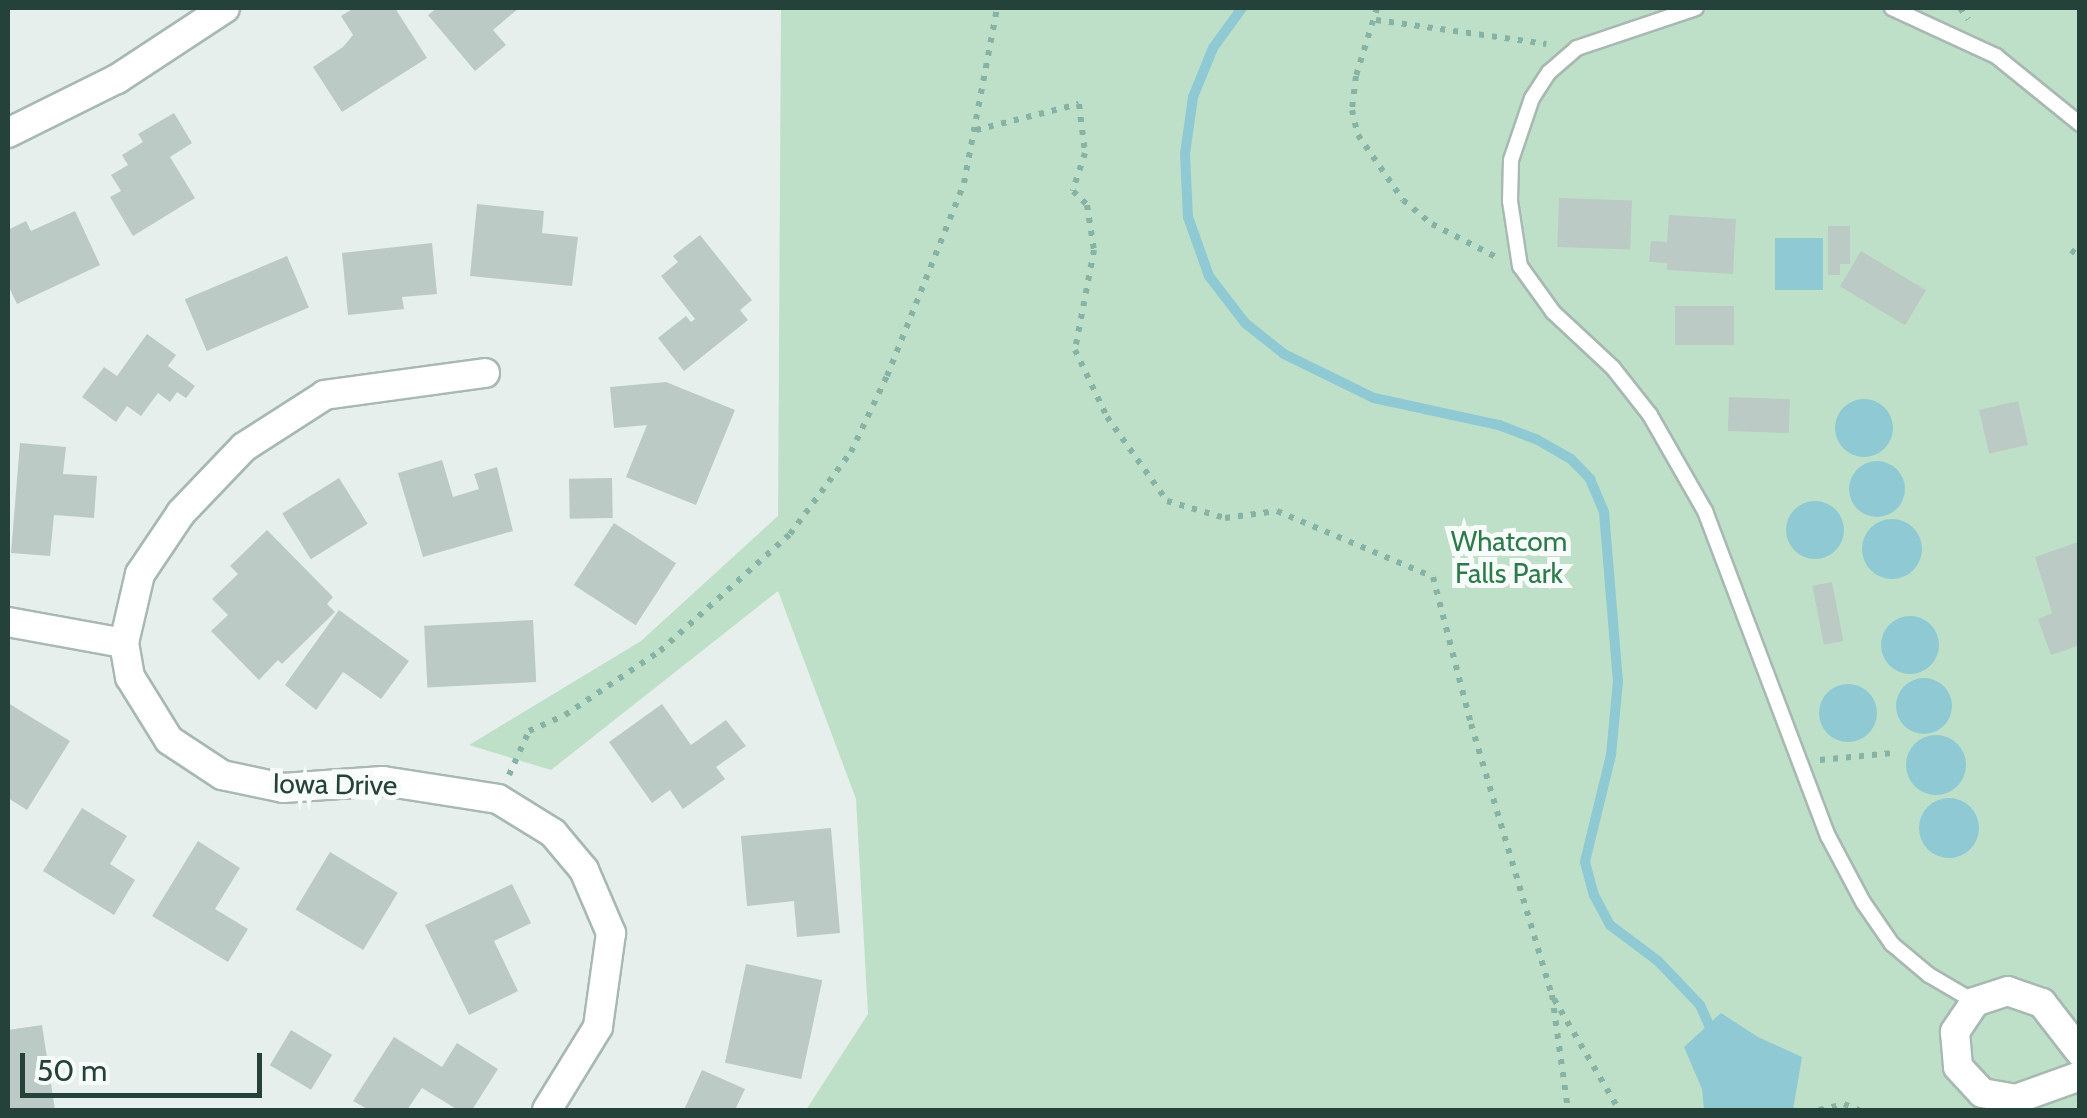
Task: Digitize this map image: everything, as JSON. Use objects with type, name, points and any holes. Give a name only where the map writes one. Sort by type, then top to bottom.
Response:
[{"type":"street","points":[[8,133],[116,78],[225,8]]},
{"type":"street","name":"Iowa Drive","points":[[485,374],[325,396],[244,448],[180,513],[140,574],[124,643],[130,677],[169,740],[222,775],[283,788],[384,782],[498,798],[553,833],[584,870],[611,933],[598,1026],[547,1110]]},
{"type":"street","points":[[8,622],[124,643]]},
{"type":"street","points":[[2080,1052],[2042,1003],[2026,994],[1991,994],[1975,1002],[1955,1032],[1954,1050],[1968,1082],[1982,1093],[2016,1099],[2080,1076]]},
{"type":"lane","points":[[1696,8],[1577,48],[1549,72],[1518,131],[1510,177],[1520,266],[1552,312],[1613,368],[1650,415],[1705,510],[1828,836],[1863,902],[1892,944],[1929,975],[1975,1002]]},
{"type":"lane","points":[[1892,8],[1996,56],[2080,124]]},
{"type":"path","points":[[498,798],[529,731],[565,715],[660,651],[790,534],[851,452],[964,183],[997,8]]},
{"type":"path","points":[[1377,8],[1356,76],[1352,110],[1358,135],[1403,200],[1480,251],[1520,266]]},
{"type":"path","points":[[1376,20],[1577,48]]},
{"type":"path","points":[[976,130],[1079,104],[1085,153],[1073,191],[1087,205],[1094,250],[1075,350],[1107,416],[1167,502],[1224,518],[1276,511],[1433,576],[1470,724],[1552,995],[1568,1110]]},
{"type":"path","points":[[2072,250],[2080,257]]},
{"type":"path","points":[[1800,762],[1893,753]]},
{"type":"path","points":[[1552,995],[1618,1110]]},
{"type":"path","points":[[1819,1110],[1844,1104],[1859,1110]]},
{"type":"green space","name":"Whatcom Falls Park","points":[[781,8],[2079,8],[2079,1110],[806,1110],[868,1014],[856,799],[778,591],[551,770],[469,745],[641,641],[778,516]]},
{"type":"water","points":[[1775,238],[1823,238],[1823,290],[1775,290]]},
{"type":"water","points":[[1864,399],[1885,407],[1893,428],[1885,449],[1864,457],[1843,449],[1835,428],[1843,407]]},
{"type":"water","points":[[1877,461],[1897,469],[1905,489],[1897,509],[1877,517],[1857,509],[1849,489],[1857,469]]},
{"type":"water","points":[[1815,501],[1835,510],[1844,530],[1835,550],[1815,559],[1795,550],[1786,530],[1795,510]]},
{"type":"water","points":[[1892,519],[1913,528],[1922,549],[1913,570],[1892,579],[1871,570],[1862,549],[1871,528]]},
{"type":"water","points":[[1910,616],[1930,625],[1939,645],[1930,665],[1910,674],[1890,665],[1881,645],[1890,625]]},
{"type":"water","points":[[1924,678],[1944,686],[1952,706],[1944,726],[1924,734],[1904,726],[1896,706],[1904,686]]},
{"type":"water","points":[[1848,684],[1868,693],[1877,713],[1868,733],[1848,742],[1828,733],[1819,713],[1828,693]]},
{"type":"water","points":[[1936,735],[1957,744],[1966,765],[1957,786],[1936,795],[1915,786],[1906,765],[1915,744]]},
{"type":"water","points":[[1949,798],[1970,807],[1979,828],[1970,849],[1949,858],[1928,849],[1919,828],[1928,807]]},
{"type":"water","points":[[1721,1013],[1758,1037],[1802,1057],[1793,1110],[1704,1110],[1702,1089],[1684,1047]]},
{"type":"building","points":[[354,8],[395,8],[427,58],[342,112],[313,67],[343,47],[353,35],[341,16]]},
{"type":"building","points":[[437,8],[519,8],[493,30],[506,45],[475,71],[428,15]]},
{"type":"building","points":[[174,113],[192,143],[170,157],[195,198],[133,236],[110,197],[121,191],[111,175],[128,165],[122,155],[143,142],[138,134]]},
{"type":"building","points":[[1559,198],[1632,201],[1630,250],[1557,247]]},
{"type":"building","points":[[477,204],[544,211],[542,233],[578,237],[572,286],[470,276]]},
{"type":"building","points":[[75,211],[100,265],[17,304],[8,285],[8,230],[26,221],[31,231]]},
{"type":"building","points":[[1669,215],[1736,219],[1733,274],[1667,270],[1667,263],[1649,262],[1651,241],[1667,242]]},
{"type":"building","points":[[1828,226],[1850,226],[1850,264],[1840,264],[1840,275],[1828,275]]},
{"type":"building","points":[[700,235],[752,300],[740,310],[748,320],[684,371],[658,338],[686,316],[691,322],[695,319],[661,276],[678,262],[673,256]]},
{"type":"building","points":[[432,243],[437,294],[402,297],[404,309],[348,315],[342,253]]},
{"type":"building","points":[[1861,251],[1926,290],[1905,325],[1840,286]]},
{"type":"building","points":[[287,256],[309,308],[207,351],[185,299]]},
{"type":"building","points":[[1675,306],[1734,306],[1734,345],[1675,345]]},
{"type":"building","points":[[147,334],[176,355],[168,366],[195,386],[186,398],[177,392],[170,402],[158,393],[141,416],[127,406],[116,422],[82,397],[104,367],[117,376]]},
{"type":"building","points":[[666,382],[735,410],[696,505],[626,477],[647,425],[614,428],[610,387]]},
{"type":"building","points":[[1729,397],[1790,399],[1789,433],[1728,431]]},
{"type":"building","points":[[2018,401],[2028,445],[1989,454],[1979,410]]},
{"type":"building","points":[[20,443],[66,447],[63,474],[97,476],[94,518],[54,515],[50,556],[11,553]]},
{"type":"building","points":[[442,460],[453,497],[479,489],[474,474],[497,467],[513,531],[423,557],[398,473]]},
{"type":"building","points":[[339,478],[368,524],[311,559],[282,514]]},
{"type":"building","points":[[612,478],[613,518],[570,519],[569,479]]},
{"type":"building","points":[[614,523],[676,563],[636,625],[574,585]]},
{"type":"building","points":[[267,530],[333,597],[327,604],[335,612],[282,664],[278,660],[259,680],[211,631],[228,615],[212,599],[238,574],[230,566]]},
{"type":"building","points":[[2078,542],[2080,645],[2051,655],[2038,619],[2052,613],[2035,557]]},
{"type":"building","points":[[1832,582],[1843,641],[1824,645],[1812,586]]},
{"type":"building","points":[[339,610],[409,661],[381,699],[343,672],[316,710],[285,685]]},
{"type":"building","points":[[533,620],[536,682],[427,688],[424,626]]},
{"type":"building","points":[[8,703],[70,741],[27,810],[8,798]]},
{"type":"building","points":[[662,704],[691,745],[726,720],[746,746],[716,767],[725,779],[683,809],[670,790],[652,803],[609,742]]},
{"type":"building","points":[[82,808],[127,836],[110,864],[135,880],[114,915],[43,871]]},
{"type":"building","points":[[831,828],[840,933],[797,937],[794,901],[747,906],[741,836]]},
{"type":"building","points":[[198,841],[240,868],[215,909],[248,929],[228,962],[152,916]]},
{"type":"building","points":[[330,852],[398,893],[363,950],[295,909]]},
{"type":"building","points":[[512,884],[531,923],[494,941],[518,991],[469,1015],[425,925]]},
{"type":"building","points":[[746,964],[822,980],[801,1079],[725,1063]]},
{"type":"building","points":[[42,1025],[55,1110],[8,1110],[8,1030]]},
{"type":"building","points":[[291,1030],[332,1055],[311,1090],[270,1065]]},
{"type":"building","points":[[394,1037],[442,1067],[457,1043],[498,1069],[472,1110],[458,1110],[422,1088],[407,1110],[369,1110],[353,1101]]},
{"type":"building","points":[[702,1070],[745,1089],[735,1110],[684,1110]]},
{"type":"waterway","points":[[1242,8],[1213,48],[1193,97],[1185,154],[1188,217],[1209,276],[1245,323],[1284,354],[1374,398],[1499,425],[1536,439],[1571,459],[1590,479],[1604,512],[1618,681],[1611,755],[1585,862],[1594,895],[1610,925],[1658,961],[1700,1005],[1714,1036]]}]
